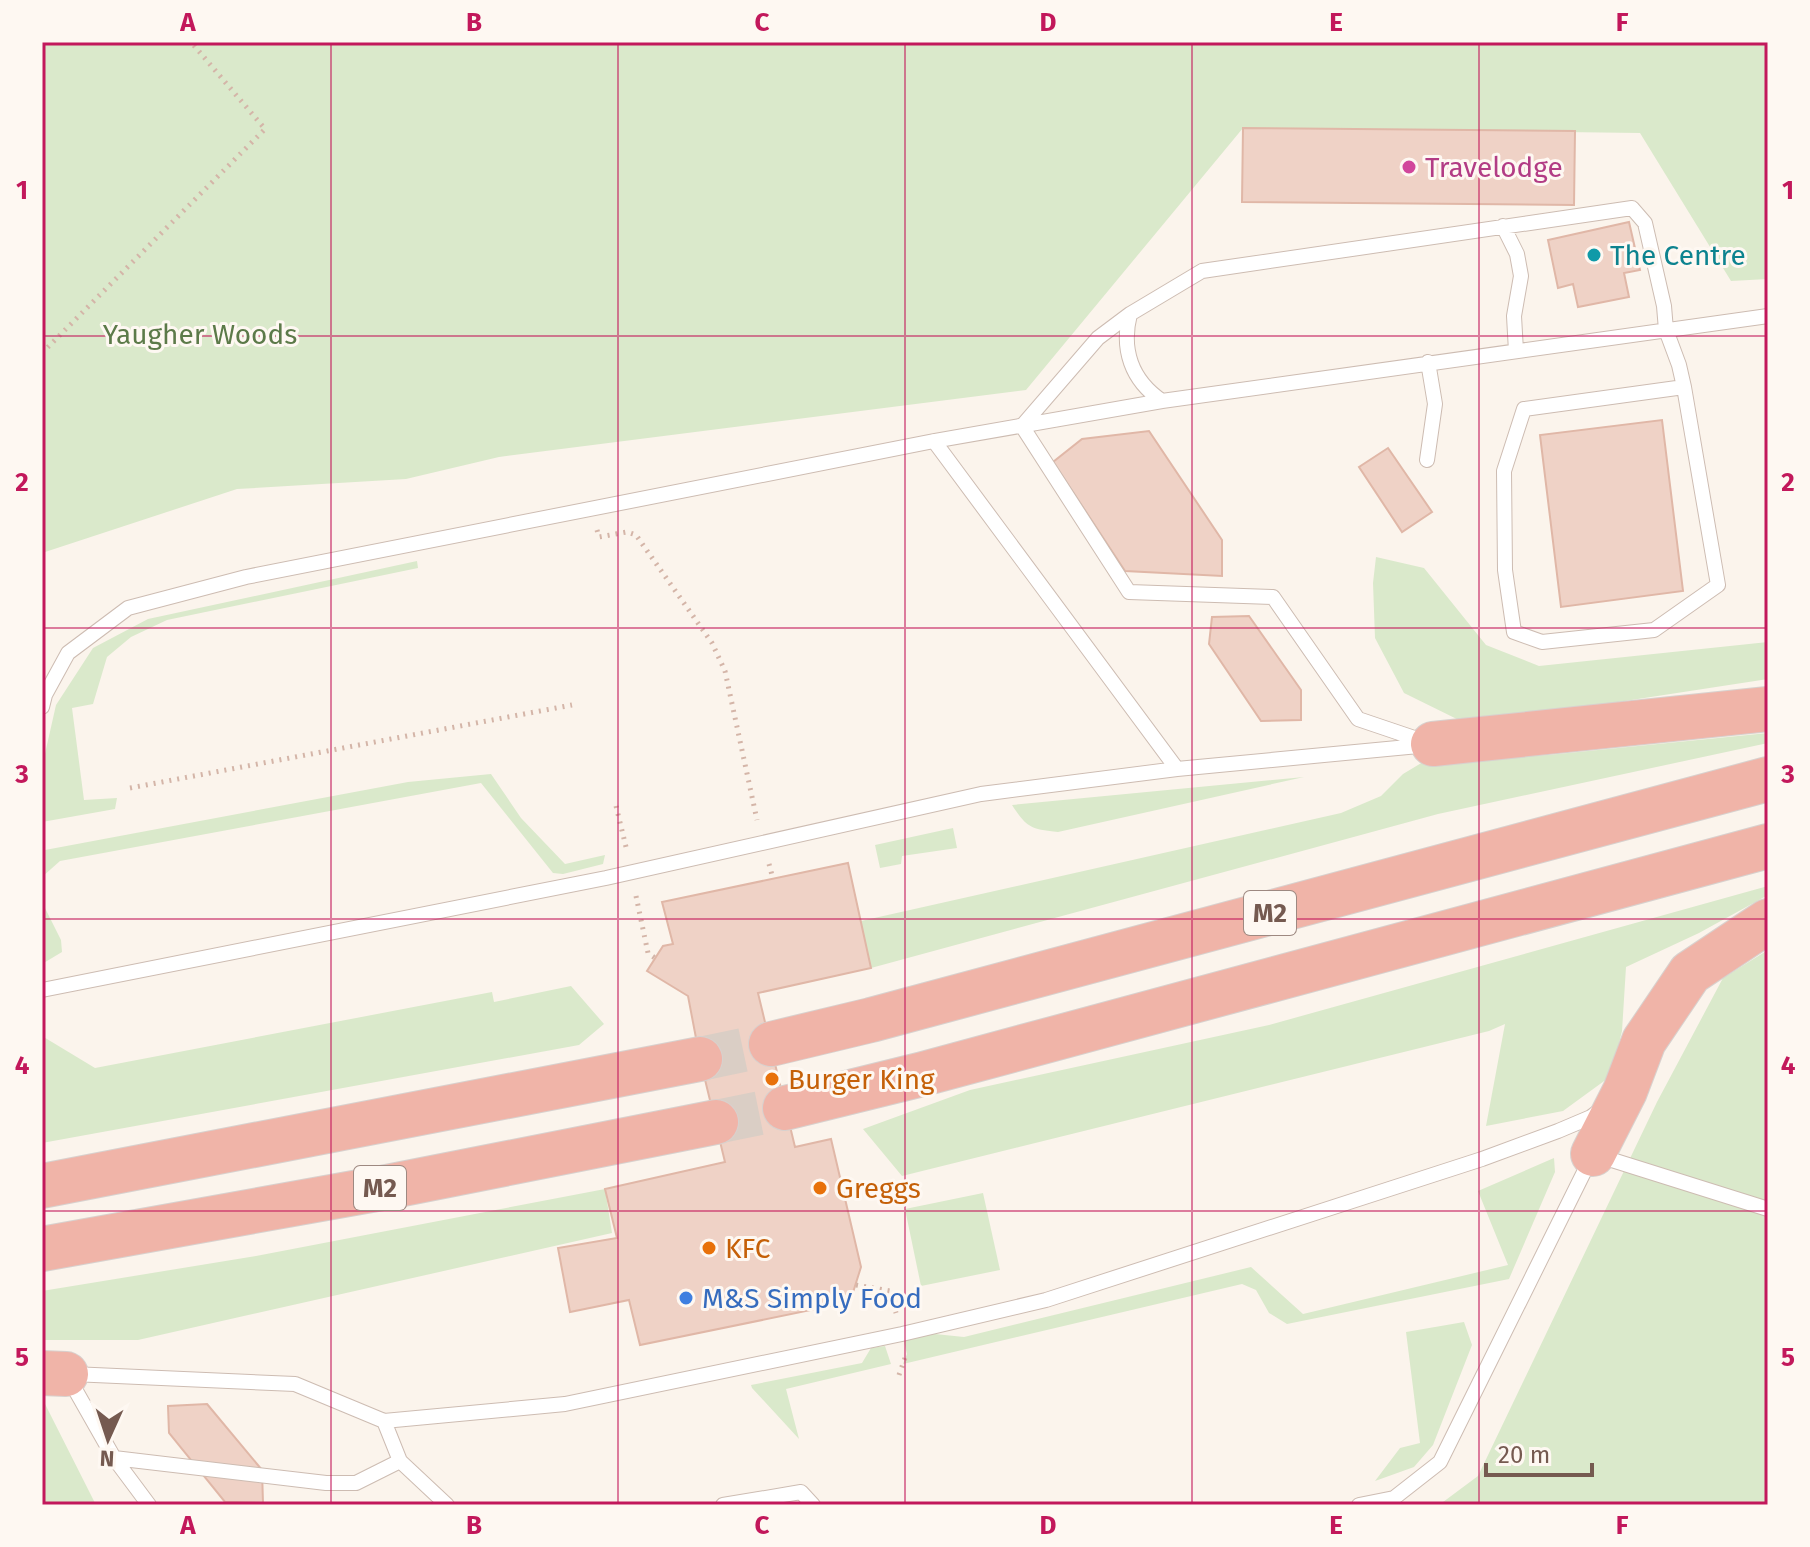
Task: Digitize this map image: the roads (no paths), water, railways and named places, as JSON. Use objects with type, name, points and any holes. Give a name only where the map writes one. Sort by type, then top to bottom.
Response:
[{"type":"highway","points":[[1433,744],[1768,709]]},
{"type":"highway","name":"M2","points":[[771,1044],[886,1016],[1768,779]]},
{"type":"highway","name":"M2","points":[[785,1108],[923,1074],[1768,846]]},
{"type":"highway","points":[[1593,1154],[1625,1091],[1644,1041],[1690,973],[1768,921]]},
{"type":"highway","name":"M2","points":[[42,1186],[700,1059]]},
{"type":"highway","name":"M2","points":[[42,1249],[397,1185],[716,1122]]},
{"type":"lane","points":[[1022,426],[1098,338],[1130,314],[1202,271],[1632,208],[1645,223],[1664,306],[1666,330],[1684,387],[1718,585],[1654,630],[1542,642],[1514,632],[1505,570],[1504,471],[1524,409],[1684,387]]},
{"type":"lane","points":[[1503,226],[1517,254],[1521,276],[1514,316],[1516,351]]},
{"type":"lane","points":[[1130,314],[1126,343],[1128,358],[1141,383],[1162,401]]},
{"type":"lane","points":[[42,707],[45,695],[68,653],[128,608],[246,577],[934,441],[1162,401],[1768,316]]},
{"type":"lane","points":[[1427,460],[1435,404],[1428,362]]},
{"type":"lane","points":[[1022,426],[1129,592],[1273,597],[1358,719],[1433,744]]},
{"type":"lane","points":[[934,441],[1177,769]]},
{"type":"lane","points":[[42,990],[606,878],[981,794],[1177,769],[1433,744]]},
{"type":"lane","points":[[54,1374],[295,1384],[384,1421],[565,1404],[902,1334],[1046,1300],[1520,1145],[1591,1117],[1625,1091]]},
{"type":"lane","points":[[1359,1505],[1394,1498],[1440,1462],[1593,1154],[1768,1209]]},
{"type":"lane","points":[[54,1374],[149,1505]]},
{"type":"lane","points":[[384,1421],[400,1461],[447,1505]]},
{"type":"lane","points":[[114,1458],[326,1483],[356,1483],[400,1461]]},
{"type":"lane","points":[[723,1505],[801,1492],[813,1505]]},
{"type":"tunnel","points":[[700,1059],[771,1044]]},
{"type":"tunnel","points":[[716,1122],[785,1108]]},
{"type":"place","name":"Travelodge","points":[[1409,167]]},
{"type":"place","name":"The Centre","points":[[1594,255]]},
{"type":"place","name":"Burger King","points":[[772,1079]]},
{"type":"place","name":"Greggs","points":[[820,1188]]},
{"type":"place","name":"KFC","points":[[709,1248]]},
{"type":"place","name":"M&S Simply Food","points":[[686,1298]]},
{"type":"park label","name":"Yaugher Woods","points":[[200,334]]}]
